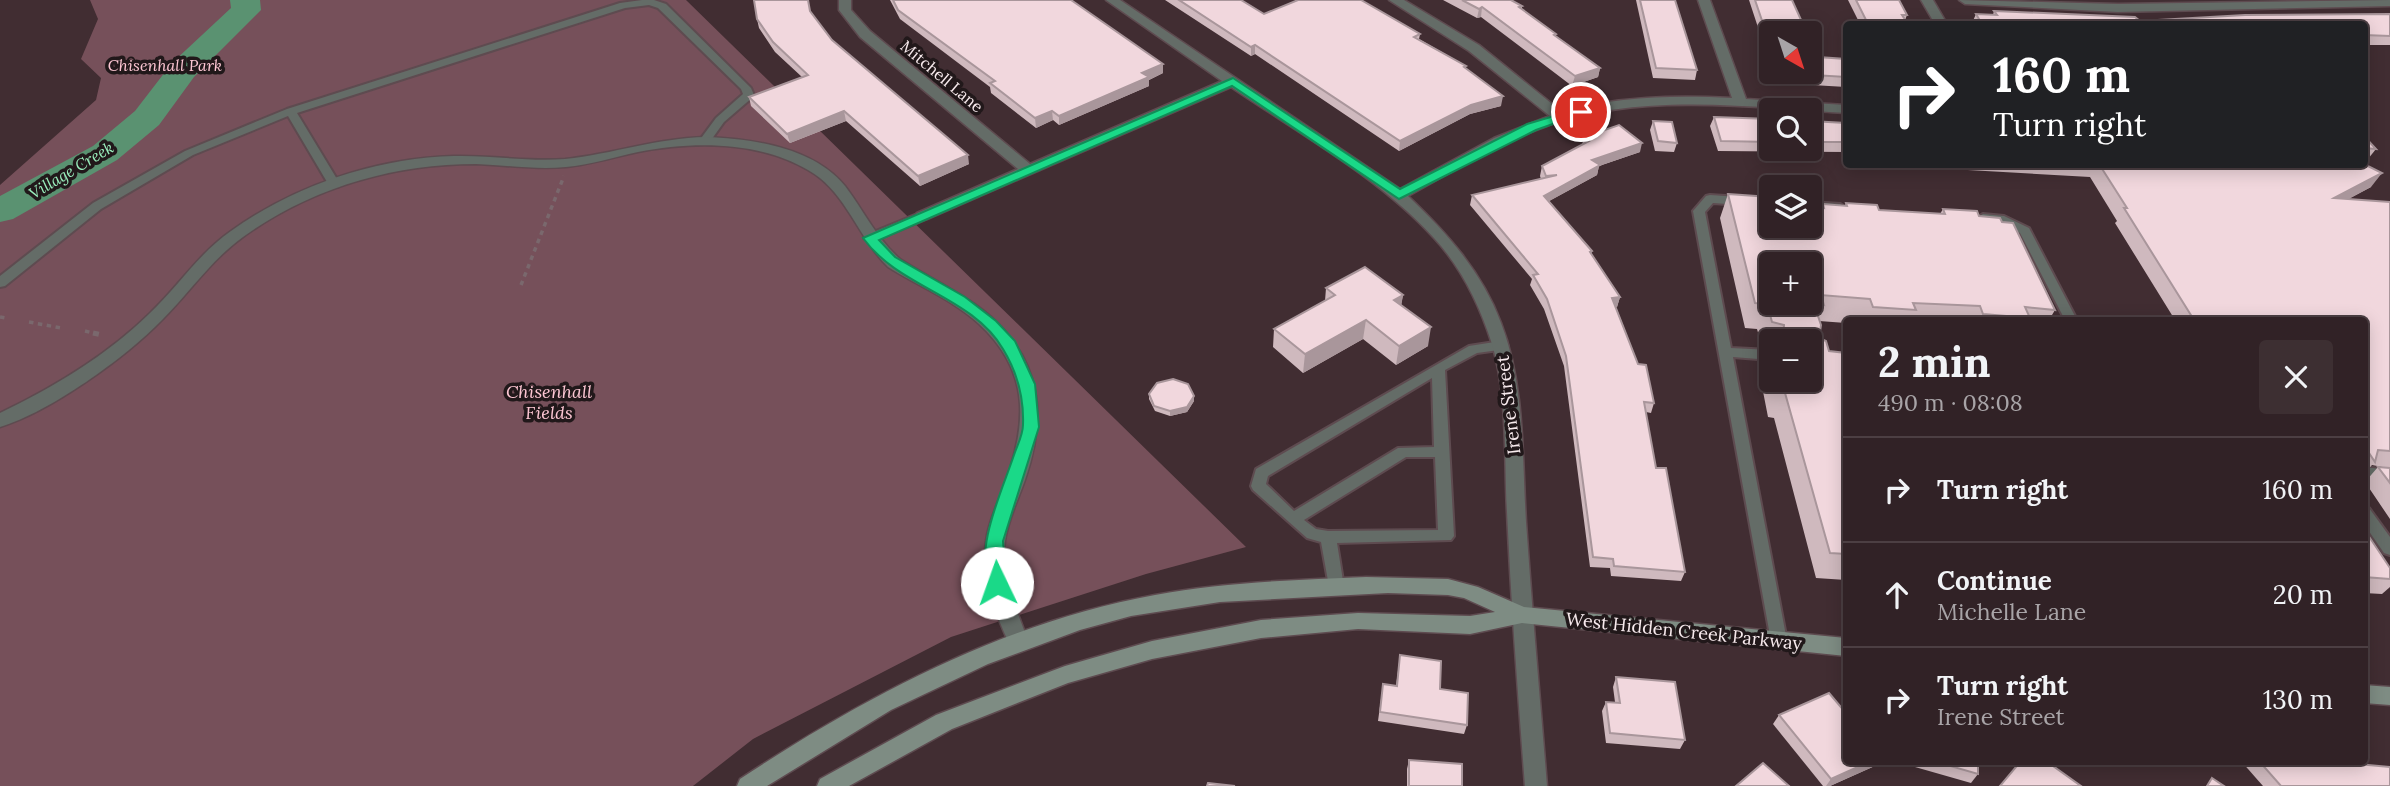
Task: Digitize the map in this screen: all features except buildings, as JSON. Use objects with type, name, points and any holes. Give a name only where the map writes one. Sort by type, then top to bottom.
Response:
[{"type":"main road","name":"West Hidden Creek Parkway","points":[[748,786],[796,753],[927,683],[1019,643],[1132,608],[1227,594],[1336,587],[1409,586],[1462,590],[1522,615]]},
{"type":"main road","name":"West Hidden Creek Parkway","points":[[828,786],[944,722],[1065,675],[1152,650],[1261,629],[1358,621],[1470,625],[1522,615],[1843,647]]},
{"type":"main road","points":[[2368,694],[2390,696]]},
{"type":"street","name":"Mitchell Lane","points":[[845,0],[845,10],[865,34],[1028,170]]},
{"type":"street","name":"Irene Street","points":[[1112,0],[1399,195],[1440,234],[1467,270],[1502,346],[1509,386],[1535,786]]},
{"type":"street","points":[[1395,0],[1474,48],[1560,117]]},
{"type":"street","points":[[1704,0],[1741,103]]},
{"type":"street","points":[[1927,0],[1939,21]]},
{"type":"street","points":[[1965,0],[2118,8],[2390,2]]},
{"type":"street","points":[[922,216],[1233,81]]},
{"type":"street","points":[[1399,195],[1512,136],[1560,117],[1635,102],[1741,103],[1843,109]]},
{"type":"street","points":[[0,421],[68,383],[129,340],[236,234],[286,204],[334,184],[415,163],[475,160],[556,164],[642,147],[705,141],[778,150],[818,169],[848,198],[870,238],[890,260],[921,281],[960,300],[990,324],[1009,345],[1027,384],[1031,427],[994,541],[997,583],[1019,643]]},
{"type":"lane","points":[[0,283],[78,220],[118,192],[189,153],[291,111],[624,5],[650,2],[662,6],[746,88],[749,95],[720,120],[705,141]]},
{"type":"lane","points":[[291,111],[334,184]]},
{"type":"lane","points":[[1759,202],[1710,199],[1699,211],[1779,641]]},
{"type":"lane","points":[[1822,207],[1850,209]]},
{"type":"lane","points":[[870,238],[922,216]]},
{"type":"lane","points":[[1973,217],[2000,219],[2025,231],[2069,317]]},
{"type":"lane","points":[[1438,368],[1446,536],[1328,537],[1312,534],[1258,486],[1261,473],[1438,368],[1474,349],[1502,346]]},
{"type":"lane","points":[[1726,352],[1759,354]]},
{"type":"lane","points":[[1293,519],[1403,452],[1442,452]]},
{"type":"lane","points":[[2368,473],[2390,476]]},
{"type":"lane","points":[[2368,518],[2390,549]]},
{"type":"lane","points":[[1328,537],[1336,587]]},
{"type":"path","points":[[521,285],[564,175]]},
{"type":"path","points":[[29,322],[61,328]]},
{"type":"path","points":[[85,331],[102,335]]},
{"type":"green space","name":"Chisenhall Fields","points":[[90,0],[686,0],[1246,547],[1146,574],[951,637],[753,739],[693,786],[0,786],[0,185],[96,100],[101,78],[81,59],[98,19]]},
{"type":"waterway","name":"Village Creek","points":[[0,211],[105,153],[147,118],[183,70],[246,10],[245,0]]},
{"type":"route","points":[[997,583],[994,541],[1031,427],[1027,384],[1009,345],[990,324],[971,307],[921,281],[890,260],[870,238],[1233,81],[1399,195],[1532,127],[1581,112]]},
{"type":"park label","name":"Chisenhall Park","points":[[165,65]]}]
